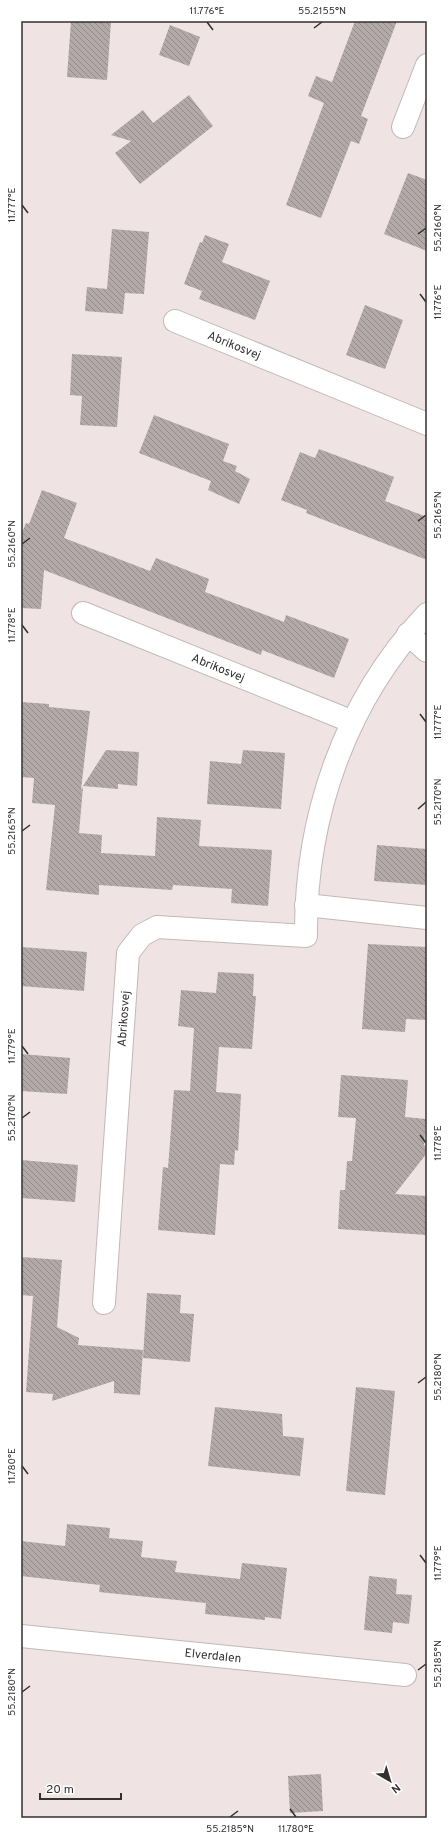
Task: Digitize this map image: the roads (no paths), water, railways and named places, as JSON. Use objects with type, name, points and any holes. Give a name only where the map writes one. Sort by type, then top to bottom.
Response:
[{"type":"street","points":[[403,127],[427,65]]},
{"type":"street","name":"Abrikosvej","points":[[175,321],[427,424]]},
{"type":"street","name":"Abrikosvej","points":[[83,613],[353,722]]},
{"type":"street","name":"Abrikosvej","points":[[104,1303],[128,953],[142,935],[157,927],[306,936],[306,905],[313,842],[326,788],[353,722],[377,676],[408,634],[427,614]]},
{"type":"street","points":[[408,634],[427,651]]},
{"type":"street","points":[[306,905],[427,918]]},
{"type":"street","name":"Elverdalen","points":[[21,1636],[404,1675]]}]
